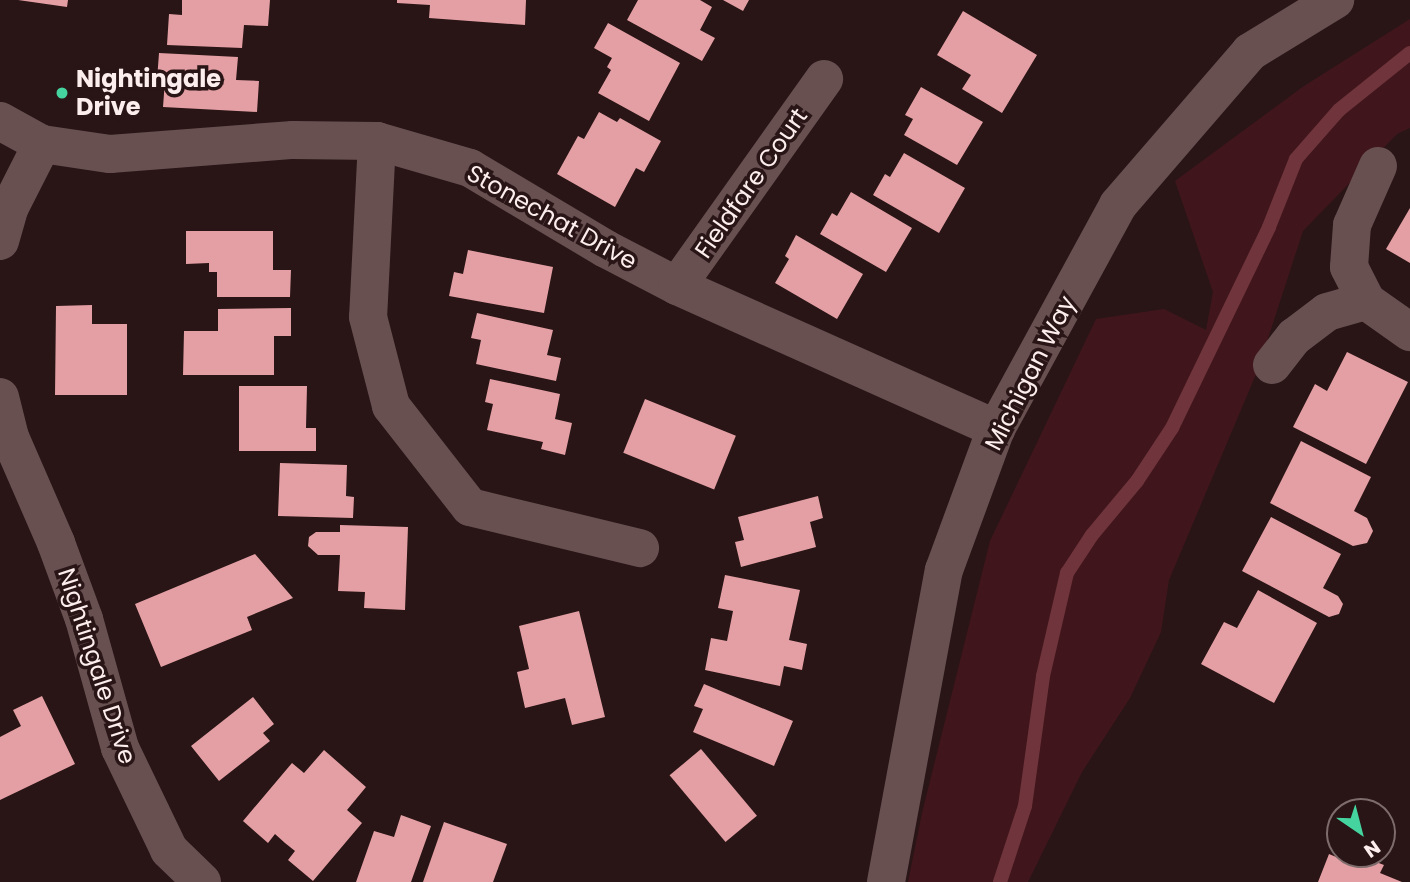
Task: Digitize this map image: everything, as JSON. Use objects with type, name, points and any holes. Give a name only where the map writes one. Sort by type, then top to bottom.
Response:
[{"type":"street","name":"Michigan Way","points":[[886,882],[944,569],[996,429],[1118,205],[1250,52],[1335,0]]},
{"type":"street","name":"Fieldfare Court","points":[[677,286],[824,79]]},
{"type":"street","name":"Stonechat Drive","points":[[0,121],[42,144],[110,154],[293,140],[377,141],[470,168],[606,249],[677,286],[996,429]]},
{"type":"street","points":[[377,141],[368,317],[391,407],[470,507],[640,548]]},
{"type":"street","points":[[0,241],[10,207],[42,144]]},
{"type":"street","points":[[1378,166],[1352,225],[1349,267],[1366,301],[1410,332]]},
{"type":"street","points":[[1272,365],[1294,337],[1327,312],[1366,301]]},
{"type":"street","name":"Nightingale Drive","points":[[0,397],[5,439],[56,544],[85,619],[120,748],[169,850],[202,882]]},
{"type":"shaded area","points":[[1410,19],[1410,128],[1397,134],[1303,231],[1257,372],[1169,580],[1161,632],[1130,698],[1082,772],[1028,882],[908,882],[922,813],[990,541],[1096,319],[1164,309],[1206,330],[1213,292],[1175,181],[1304,86]]},
{"type":"building","points":[[18,0],[68,0],[67,7]]},
{"type":"building","points":[[182,0],[270,0],[268,26],[244,25],[242,48],[167,45],[169,14],[182,15]]},
{"type":"building","points":[[397,0],[526,0],[525,25],[429,18],[430,5],[397,3]]},
{"type":"building","points":[[638,0],[700,0],[712,7],[700,30],[715,38],[702,61],[627,20]]},
{"type":"building","points":[[723,0],[749,0],[743,11]]},
{"type":"building","points":[[963,11],[1037,55],[1002,113],[962,89],[971,75],[937,55]]},
{"type":"building","points":[[608,23],[680,63],[649,121],[598,93],[611,70],[607,67],[612,58],[594,48]]},
{"type":"building","points":[[159,53],[238,57],[236,80],[259,81],[257,112],[163,107],[165,80],[157,80]]},
{"type":"building","points":[[921,87],[983,122],[957,165],[904,135],[913,119],[905,115]]},
{"type":"building","points":[[599,112],[617,122],[620,118],[661,141],[644,172],[636,168],[615,207],[557,174],[578,136],[584,139]]},
{"type":"building","points":[[904,153],[965,188],[939,233],[873,195],[885,174],[890,177]]},
{"type":"building","points":[[851,192],[912,228],[886,272],[820,234],[832,213],[837,216]]},
{"type":"building","points":[[1410,208],[1410,263],[1386,249]]},
{"type":"building","points":[[186,231],[273,231],[273,270],[291,270],[290,297],[217,297],[217,272],[209,272],[209,263],[186,264]]},
{"type":"building","points":[[796,235],[863,274],[837,319],[775,283],[789,259],[785,256]]},
{"type":"building","points":[[468,250],[553,267],[544,313],[449,296],[454,272],[463,274]]},
{"type":"building","points":[[92,305],[92,324],[127,324],[127,395],[55,395],[56,306]]},
{"type":"building","points":[[291,308],[291,336],[274,336],[274,375],[183,375],[184,331],[218,331],[218,309]]},
{"type":"building","points":[[477,313],[553,330],[547,355],[561,358],[556,381],[476,364],[481,340],[471,338]]},
{"type":"building","points":[[1347,352],[1408,382],[1366,464],[1293,427],[1315,384],[1327,391]]},
{"type":"building","points":[[490,379],[560,394],[555,419],[572,423],[565,455],[541,449],[543,442],[487,430],[493,404],[485,402]]},
{"type":"building","points":[[239,386],[307,386],[306,428],[316,428],[316,451],[239,451]]},
{"type":"building","points":[[645,399],[736,436],[714,489],[623,453]]},
{"type":"building","points":[[1301,441],[1371,477],[1354,511],[1367,518],[1373,531],[1367,543],[1353,546],[1270,503]]},
{"type":"building","points":[[280,463],[347,465],[346,496],[354,497],[353,518],[278,516]]},
{"type":"building","points":[[818,496],[823,518],[810,522],[816,547],[741,567],[735,542],[744,540],[738,517]]},
{"type":"building","points":[[1271,517],[1341,554],[1323,588],[1338,596],[1343,604],[1339,614],[1329,617],[1242,571]]},
{"type":"building","points":[[340,525],[408,527],[405,610],[364,608],[365,592],[338,591],[340,555],[318,555],[308,546],[309,537],[316,532],[340,532]]},
{"type":"building","points":[[255,554],[293,598],[247,617],[252,630],[161,667],[135,604]]},
{"type":"building","points":[[725,575],[800,590],[789,640],[807,644],[802,670],[784,666],[780,686],[705,670],[711,638],[727,641],[733,611],[718,608]]},
{"type":"building","points":[[1258,590],[1317,623],[1274,703],[1201,664],[1224,622],[1237,628]]},
{"type":"building","points":[[579,611],[605,717],[572,725],[565,698],[525,708],[517,672],[529,669],[519,626]]},
{"type":"building","points":[[704,684],[793,721],[774,766],[693,732],[703,709],[694,706]]},
{"type":"building","points":[[42,696],[75,764],[0,800],[0,737],[21,726],[13,710]]},
{"type":"building","points":[[253,697],[274,724],[263,733],[270,741],[219,781],[191,746]]},
{"type":"building","points":[[701,749],[757,816],[726,842],[670,775]]},
{"type":"building","points":[[324,750],[366,787],[347,810],[362,823],[313,881],[288,860],[295,851],[275,834],[268,843],[243,821],[292,763],[304,773]]},
{"type":"building","points":[[401,815],[431,826],[411,882],[356,882],[374,831],[394,837]]},
{"type":"building","points":[[444,822],[507,844],[493,882],[423,882]]},
{"type":"building","points":[[1326,862],[1326,868],[1382,868],[1380,873],[1402,882],[1318,882]]},
{"type":"waterway","points":[[1000,882],[1025,806],[1043,676],[1067,573],[1092,535],[1137,481],[1172,428],[1269,227],[1296,159],[1339,110],[1410,53]]},
{"type":"place","name":"Nightingale Drive","points":[[62,93]]}]
